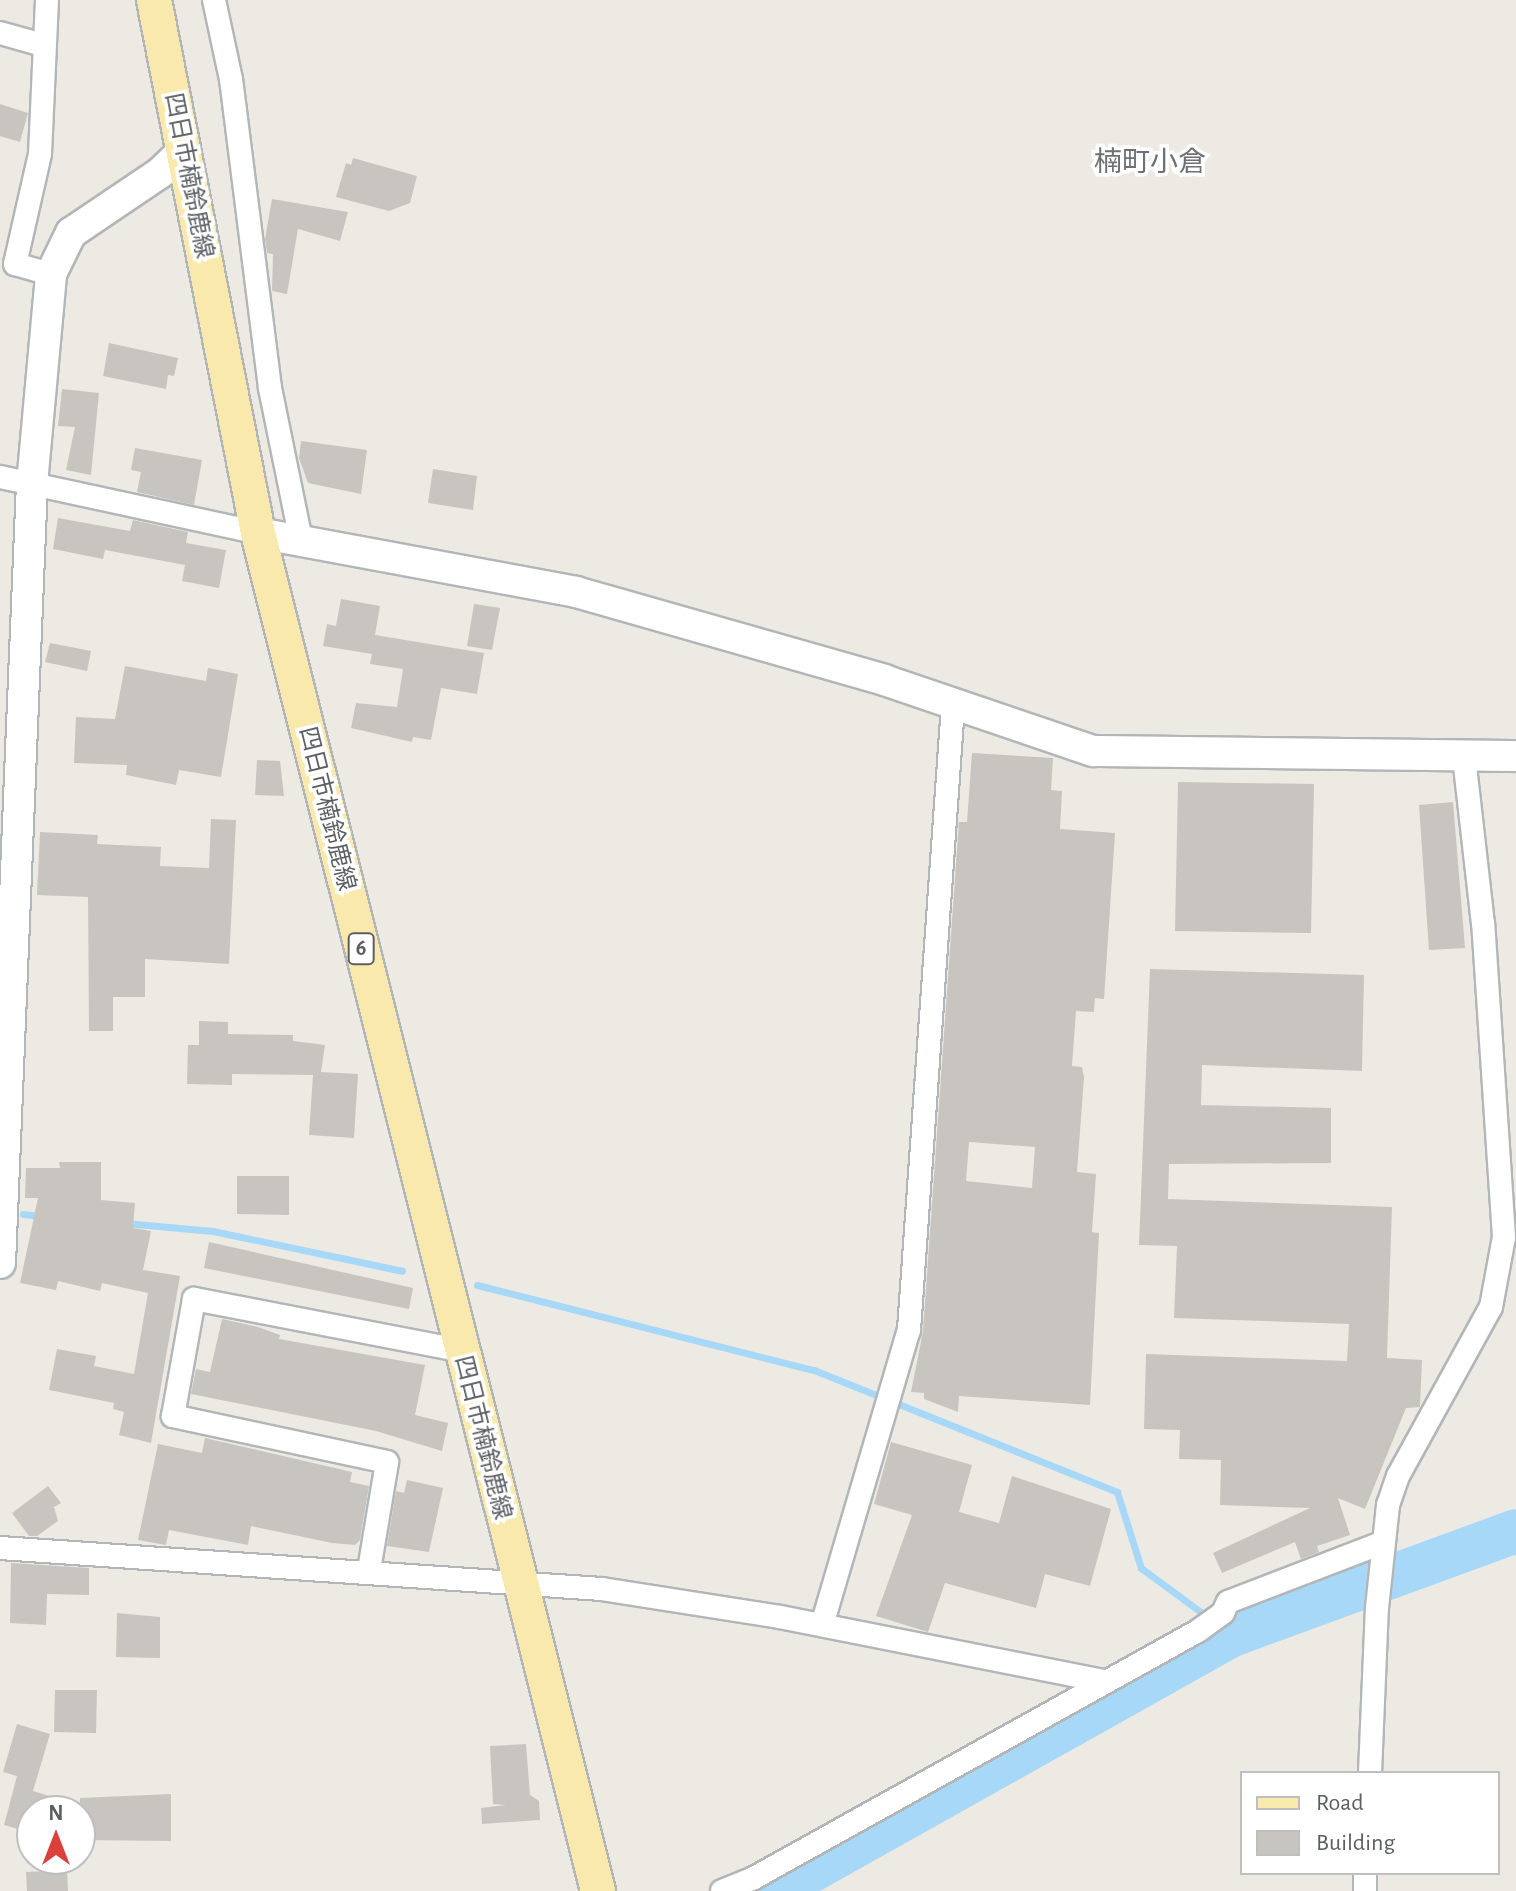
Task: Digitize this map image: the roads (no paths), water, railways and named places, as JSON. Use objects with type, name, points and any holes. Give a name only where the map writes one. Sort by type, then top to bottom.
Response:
[{"type":"main road","name":"四日市楠鈴鹿線","points":[[154,0],[258,533],[517,1583],[598,1891]]},
{"type":"street","points":[[47,0],[36,188],[15,264],[51,274]]},
{"type":"street","points":[[214,0],[231,79],[270,388],[302,545]]},
{"type":"street","points":[[0,33],[43,45]]},
{"type":"street","points":[[0,1263],[32,484],[51,274],[71,233],[160,173],[183,151]]},
{"type":"street","points":[[0,477],[302,545],[576,592],[884,680],[1093,751],[1516,756]]},
{"type":"street","points":[[822,1625],[884,1403],[909,1330],[953,705]]},
{"type":"street","points":[[1370,1771],[1382,1550],[1398,1476],[1491,1307],[1504,1237],[1483,924],[1464,756]]},
{"type":"street","points":[[369,1570],[387,1462],[173,1416],[194,1299],[460,1350]]},
{"type":"street","points":[[0,1548],[369,1570],[602,1589],[822,1625],[1102,1681]]},
{"type":"street","points":[[722,1891],[754,1878],[1212,1620],[1228,1602],[1382,1550]]},
{"type":"waterway","points":[[23,1214],[40,1216]]},
{"type":"waterway","points":[[125,1223],[213,1231],[402,1271]]},
{"type":"waterway","points":[[477,1285],[814,1370],[1117,1492],[1141,1568],[1232,1635]]},
{"type":"waterway","points":[[775,1891],[1232,1635],[1516,1531]]},
{"type":"district","name":"楠町小倉","points":[[1150,163]]}]
